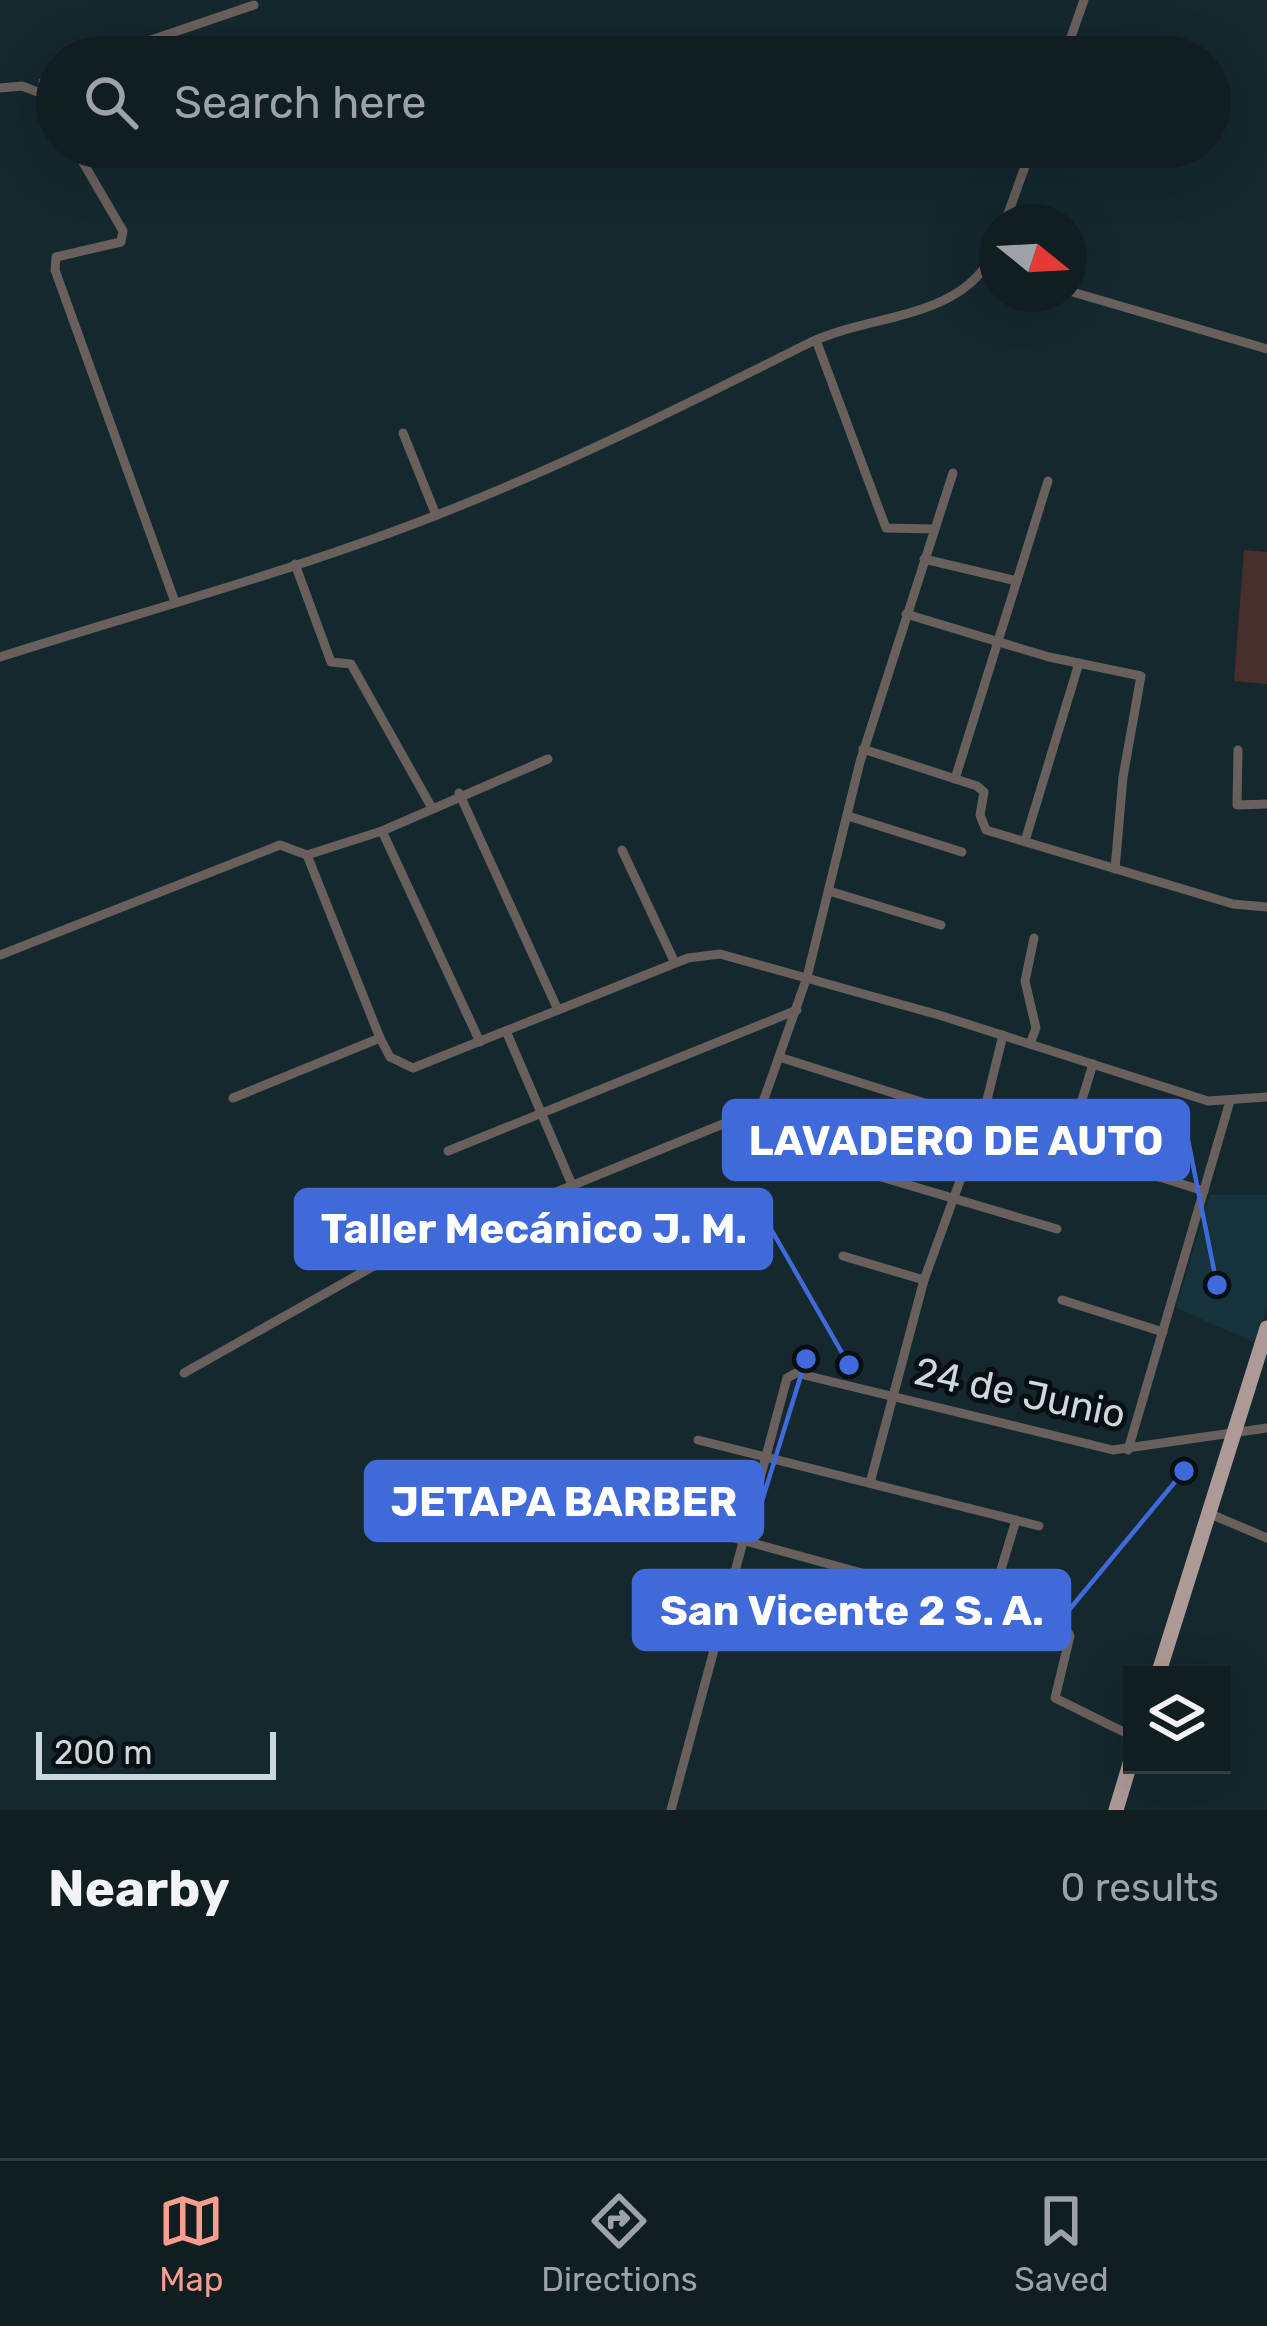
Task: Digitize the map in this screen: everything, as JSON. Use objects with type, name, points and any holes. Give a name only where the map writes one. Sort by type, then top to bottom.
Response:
[{"type":"main road","points":[[1161,1666],[1267,1328]]},
{"type":"main road","points":[[1116,1810],[1127,1774]]},
{"type":"street","points":[[1071,36],[1084,0]]},
{"type":"street","points":[[163,36],[254,5]]},
{"type":"street","points":[[0,88],[22,86],[36,91]]},
{"type":"street","points":[[86,168],[123,231],[121,242],[56,256],[56,270],[175,602]]},
{"type":"street","points":[[1011,204],[1024,168]]},
{"type":"street","points":[[0,657],[436,515],[666,417],[816,340],[958,295],[979,279]]},
{"type":"street","points":[[1087,296],[1267,350]]},
{"type":"street","points":[[816,340],[878,498],[880,520],[891,530],[934,529]]},
{"type":"street","points":[[403,433],[436,515]]},
{"type":"street","points":[[953,473],[863,749],[797,1010],[753,1130],[760,1142],[1057,1229]]},
{"type":"street","points":[[955,778],[1048,481]]},
{"type":"street","points":[[924,560],[1017,581]]},
{"type":"street","points":[[295,564],[331,662],[351,664],[432,808]]},
{"type":"street","points":[[906,614],[998,642],[1142,676],[1123,777],[1115,868]]},
{"type":"street","points":[[1024,842],[1079,663]]},
{"type":"street","points":[[863,749],[984,792],[980,815],[986,830],[1233,904],[1267,907]]},
{"type":"street","points":[[1238,750],[1237,805],[1267,804]]},
{"type":"street","points":[[0,955],[280,845],[307,855],[382,831],[459,793],[548,759]]},
{"type":"street","points":[[459,793],[558,1010]]},
{"type":"street","points":[[848,816],[962,852]]},
{"type":"street","points":[[382,831],[480,1042]]},
{"type":"street","points":[[622,850],[675,964]]},
{"type":"street","points":[[307,855],[380,1038],[390,1057],[413,1068],[675,964],[720,955],[1003,1035],[1208,1101],[1267,1097]]},
{"type":"street","points":[[829,891],[941,925]]},
{"type":"street","points":[[1030,1044],[1036,1028],[1025,980],[1034,938]]},
{"type":"street","points":[[448,1151],[797,1010]]},
{"type":"street","points":[[506,1031],[573,1187]]},
{"type":"street","points":[[869,1483],[925,1280],[982,1121],[1003,1035]]},
{"type":"street","points":[[233,1098],[380,1038]]},
{"type":"street","points":[[779,1057],[1204,1191]]},
{"type":"street","points":[[1066,1148],[1093,1064]]},
{"type":"street","points":[[1128,1450],[1230,1101]]},
{"type":"street","points":[[184,1373],[332,1286],[750,1113],[763,1102]]},
{"type":"street","points":[[842,1256],[925,1280]]},
{"type":"street","points":[[1062,1300],[1163,1332]]},
{"type":"street","name":"24 de Junio","points":[[763,1459],[788,1378],[796,1372],[1128,1450],[1267,1428]]},
{"type":"street","points":[[698,1440],[1039,1526]]},
{"type":"street","points":[[671,1810],[763,1459]]},
{"type":"street","points":[[590,1528],[636,1513],[742,1537],[1067,1630],[1055,1698],[1123,1732]]},
{"type":"street","points":[[1208,1513],[1267,1538]]},
{"type":"street","points":[[989,1610],[1016,1520]]},
{"type":"shaded area","points":[[1244,550],[1267,552],[1267,684],[1234,681]]},
{"type":"shaded area","points":[[1210,1195],[1267,1195],[1267,1307],[1256,1343],[1176,1308]]},
{"type":"place","name":"LAVADERO DE AUTO","points":[[1217,1285]]},
{"type":"place","name":"JETAPA BARBER","points":[[806,1359]]},
{"type":"place","name":"Taller Mecánico J. M.","points":[[849,1365]]},
{"type":"place","name":"San Vicente 2 S. A.","points":[[1184,1471]]}]
